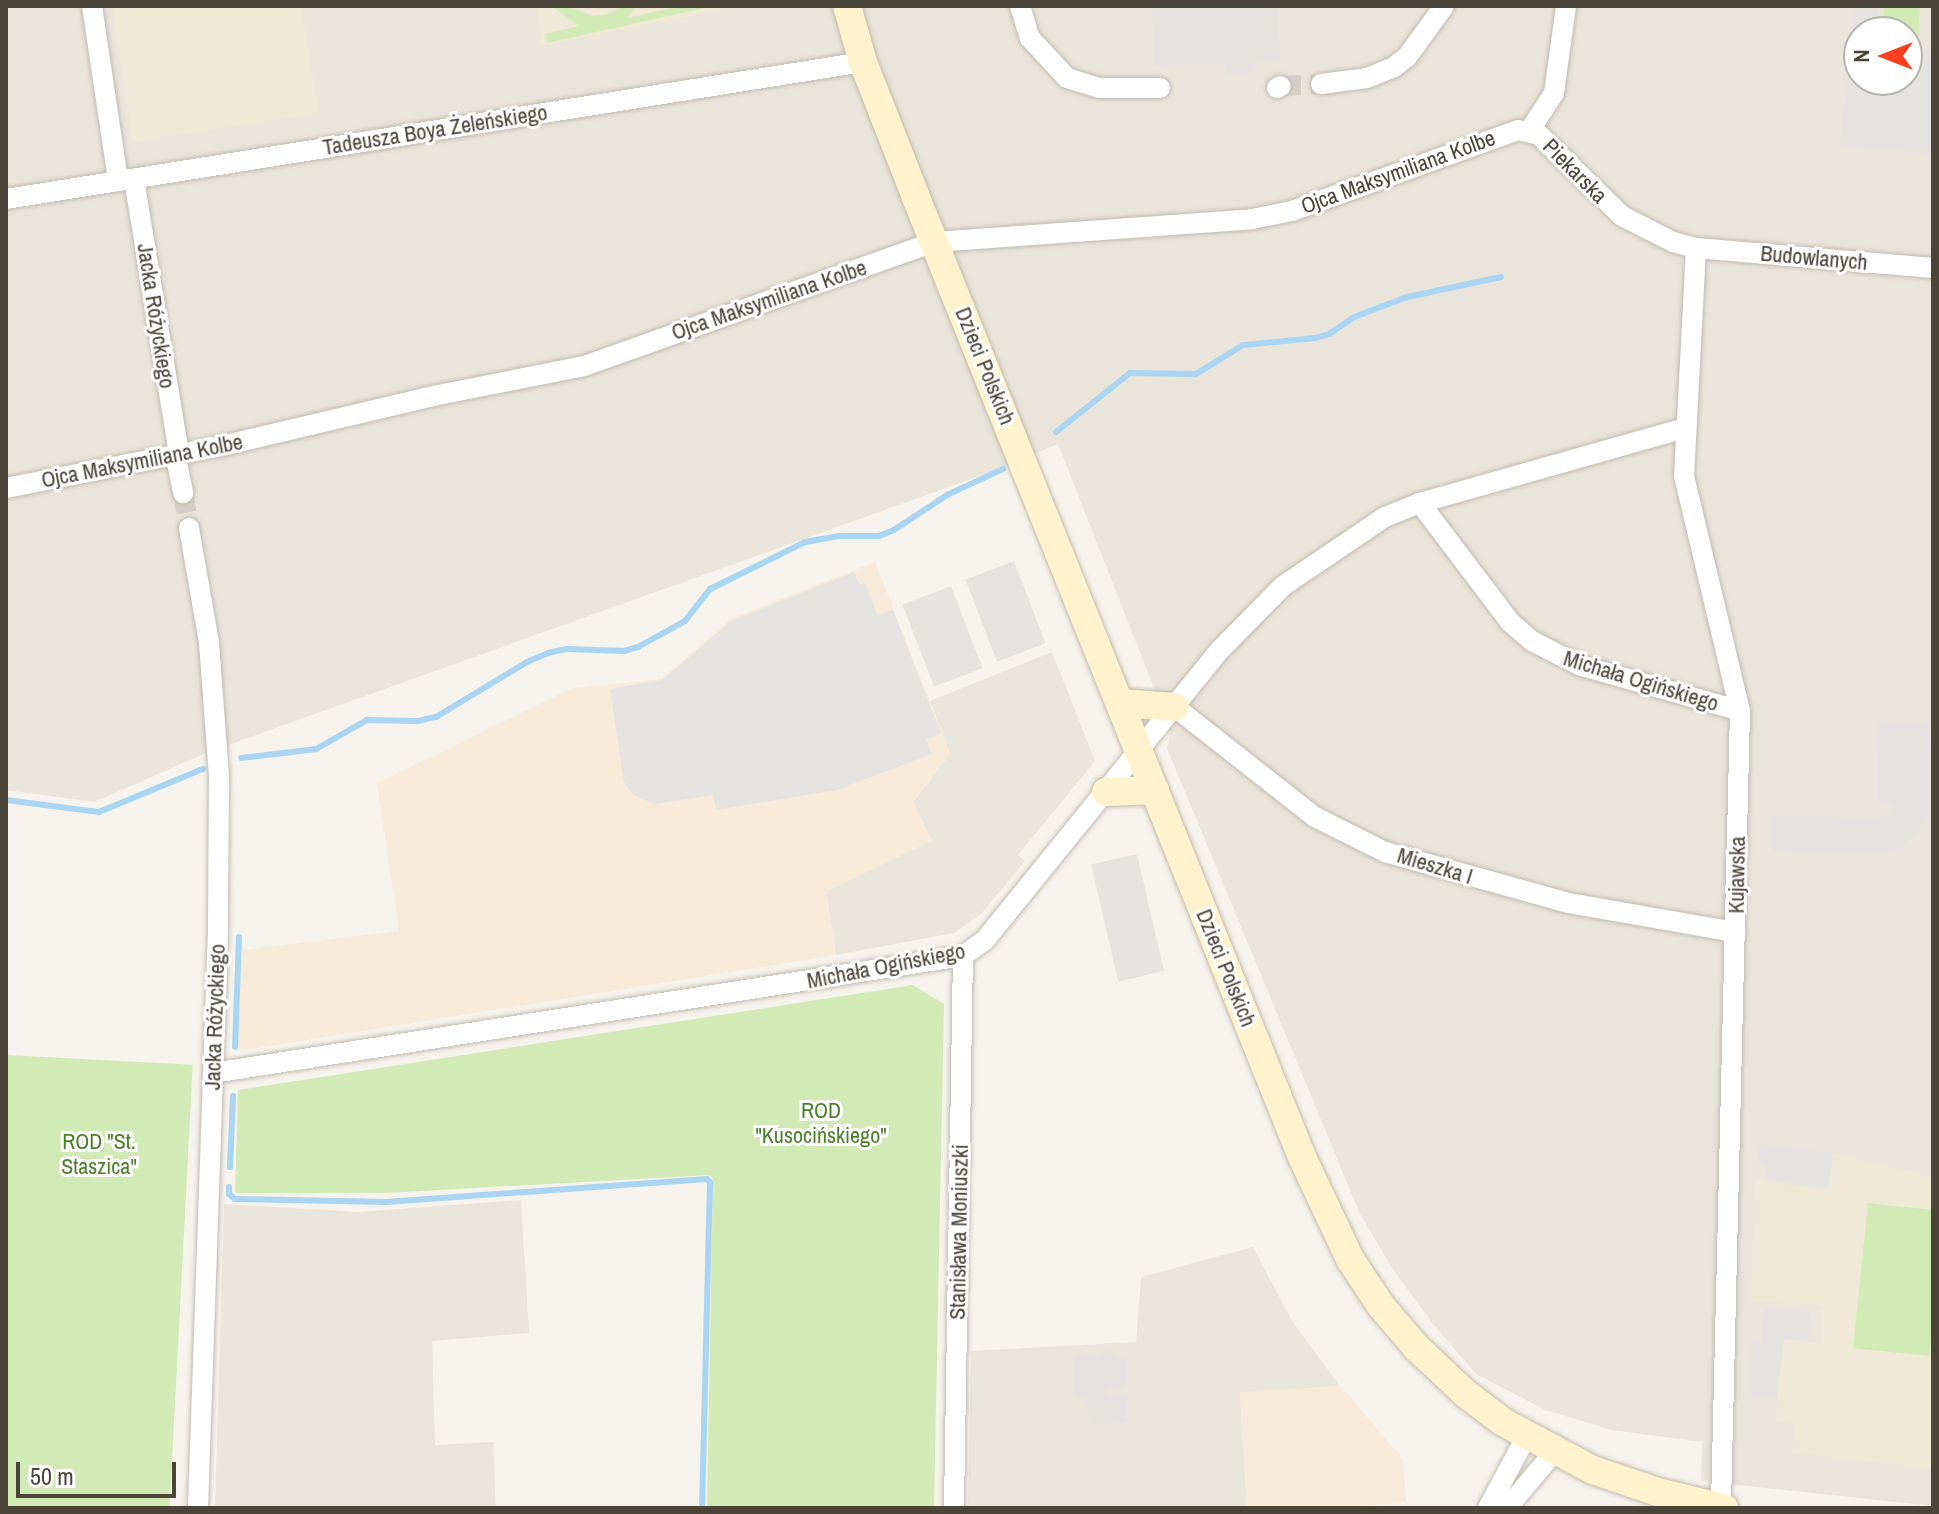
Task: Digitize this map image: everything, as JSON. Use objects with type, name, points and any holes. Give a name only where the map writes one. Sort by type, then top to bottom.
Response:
[{"type":"street","name":"Jacka Różyckiego","points":[[92,6],[183,493]]},
{"type":"street","name":"Dzieci Polskich","points":[[847,6],[863,62],[935,242],[1302,1157],[1344,1248],[1381,1306],[1417,1348],[1466,1394],[1526,1437],[1617,1479],[1723,1508]]},
{"type":"street","points":[[1020,6],[1030,38],[1067,78],[1099,88],[1160,88]]},
{"type":"street","points":[[1321,84],[1367,78],[1394,67],[1407,57],[1444,6]]},
{"type":"street","name":"Piekarska","points":[[1566,6],[1554,93],[1530,130],[1539,135],[1622,216],[1660,237],[1696,248]]},
{"type":"street","name":"Tadeusza Boya Żeleńskiego","points":[[6,199],[863,62]]},
{"type":"street","name":"Ojca Maksymiliana Kolbe","points":[[6,488],[584,366],[935,242],[1252,219],[1324,201],[1504,133],[1530,130]]},
{"type":"street","name":"Budowlanych","points":[[1696,248],[1933,268]]},
{"type":"street","name":"Kujawska","points":[[1696,248],[1684,476],[1740,711],[1723,1508]]},
{"type":"street","name":"Michała Ogińskiego","points":[[213,1073],[963,956],[985,940],[1246,620],[1274,593],[1374,524],[1420,503],[1685,428]]},
{"type":"street","name":"Michała Ogińskiego","points":[[1420,503],[1510,622],[1532,641],[1579,665],[1740,711]]},
{"type":"street","name":"Jacka Różyckiego","points":[[189,528],[209,643],[218,763],[218,931],[198,1508]]},
{"type":"street","points":[[1120,703],[1175,707]]},
{"type":"street","name":"Mieszka I","points":[[1175,707],[1315,817],[1385,852],[1569,903],[1735,932]]},
{"type":"street","points":[[1106,792],[1155,790]]},
{"type":"street","name":"Stanisława Moniuszki","points":[[954,1508],[963,956]]},
{"type":"street","points":[[1488,1508],[1526,1437]]},
{"type":"street","points":[[1507,1508],[1554,1452]]},
{"type":"shaded area","points":[[6,6],[1933,6],[1933,1506],[1701,1481],[1702,1442],[1612,1430],[1545,1410],[1476,1374],[1433,1324],[1392,1268],[1360,1214],[1167,748],[1171,731],[1058,444],[999,469],[206,753],[94,802],[6,790]]},
{"type":"shaded area","points":[[112,6],[301,6],[319,113],[133,142]]},
{"type":"shaded area","points":[[537,6],[741,6],[542,46]]},
{"type":"shaded area","points":[[1152,6],[1278,6],[1280,61],[1258,62],[1247,74],[1227,74],[1226,64],[1154,65]]},
{"type":"shaded area","points":[[1855,6],[1878,6],[1877,16],[1854,16]]},
{"type":"shaded area","points":[[1923,51],[1933,51],[1933,154],[1840,145],[1845,96],[1923,96]]},
{"type":"shaded area","points":[[1014,561],[1046,643],[997,662],[965,580]]},
{"type":"shaded area","points":[[875,562],[950,754],[913,801],[932,841],[826,891],[836,955],[238,1051],[242,950],[399,931],[377,783],[573,688],[661,679],[732,618]]},
{"type":"shaded area","points":[[854,572],[860,585],[865,583],[878,615],[893,610],[941,733],[926,740],[932,754],[837,790],[716,810],[713,795],[655,804],[633,795],[624,782],[610,689],[662,680],[731,621]]},
{"type":"shaded area","points":[[951,586],[983,668],[934,687],[902,605]]},
{"type":"shaded area","points":[[1052,652],[1095,761],[1018,855],[1025,861],[982,913],[954,933],[836,955],[826,891],[931,841],[913,802],[950,754],[930,701]]},
{"type":"shaded area","points":[[1878,722],[1929,723],[1928,811],[1918,834],[1900,849],[1881,855],[1772,851],[1772,815],[1880,818],[1888,814],[1893,803],[1877,802]]},
{"type":"shaded area","points":[[1137,854],[1164,971],[1118,981],[1091,865]]},
{"type":"shaded area","points":[[1759,1144],[1832,1153],[1828,1188],[1765,1179],[1765,1165],[1756,1160]]},
{"type":"shaded area","points":[[1833,1153],[1933,1177],[1933,1469],[1792,1453],[1795,1424],[1775,1421],[1784,1339],[1821,1344],[1822,1305],[1751,1302],[1754,1180],[1829,1190]]},
{"type":"shaded area","points":[[521,1200],[529,1333],[432,1341],[435,1445],[493,1442],[496,1508],[215,1508],[224,1204],[358,1212]]},
{"type":"shaded area","points":[[1253,1247],[1292,1321],[1340,1386],[1240,1393],[1247,1508],[968,1508],[971,1351],[1136,1342],[1141,1277]]},
{"type":"shaded area","points":[[1764,1308],[1811,1311],[1809,1342],[1784,1339],[1776,1399],[1750,1395],[1751,1340],[1762,1341]]},
{"type":"shaded area","points":[[1103,1349],[1113,1349],[1116,1357],[1127,1357],[1126,1388],[1110,1388],[1107,1392],[1112,1396],[1127,1395],[1127,1422],[1093,1424],[1084,1410],[1088,1399],[1074,1398],[1074,1355],[1101,1356]]},
{"type":"shaded area","points":[[1340,1386],[1403,1459],[1406,1502],[1335,1508],[1247,1508],[1240,1392]]},
{"type":"green space","points":[[551,6],[567,6],[593,16],[607,14],[622,6],[637,6],[627,18],[680,6],[713,6],[547,43],[545,34],[579,26]]},
{"type":"green space","points":[[1884,6],[1920,6],[1919,16],[1883,16]]},
{"type":"green space","name":"ROD \"Kusocińskiego\"","points":[[913,985],[944,1004],[934,1508],[707,1508],[713,1179],[709,1175],[386,1193],[235,1193],[238,1090]]},
{"type":"green space","name":"ROD \"St. Staszica\"","points":[[6,1055],[193,1065],[170,1508],[6,1508]]},
{"type":"green space","points":[[1868,1203],[1933,1210],[1933,1319],[1929,1356],[1853,1348]]},
{"type":"waterway","points":[[1056,432],[1130,373],[1196,374],[1243,345],[1316,338],[1329,334],[1354,317],[1407,297],[1501,277]]},
{"type":"waterway","points":[[241,758],[316,749],[367,720],[418,721],[436,717],[527,662],[548,653],[567,649],[624,651],[638,647],[685,621],[710,589],[805,542],[840,536],[879,536],[894,530],[947,495],[1003,469]]},
{"type":"waterway","points":[[6,800],[99,812],[203,769]]},
{"type":"waterway","points":[[235,1047],[239,937]]},
{"type":"waterway","points":[[230,1167],[233,1096]]},
{"type":"waterway","points":[[229,1187],[229,1194],[235,1199],[386,1202],[707,1179],[710,1182],[702,1508]]},
{"type":"tunnel","points":[[1281,86],[1321,84]]},
{"type":"tunnel","points":[[183,493],[189,528]]}]
